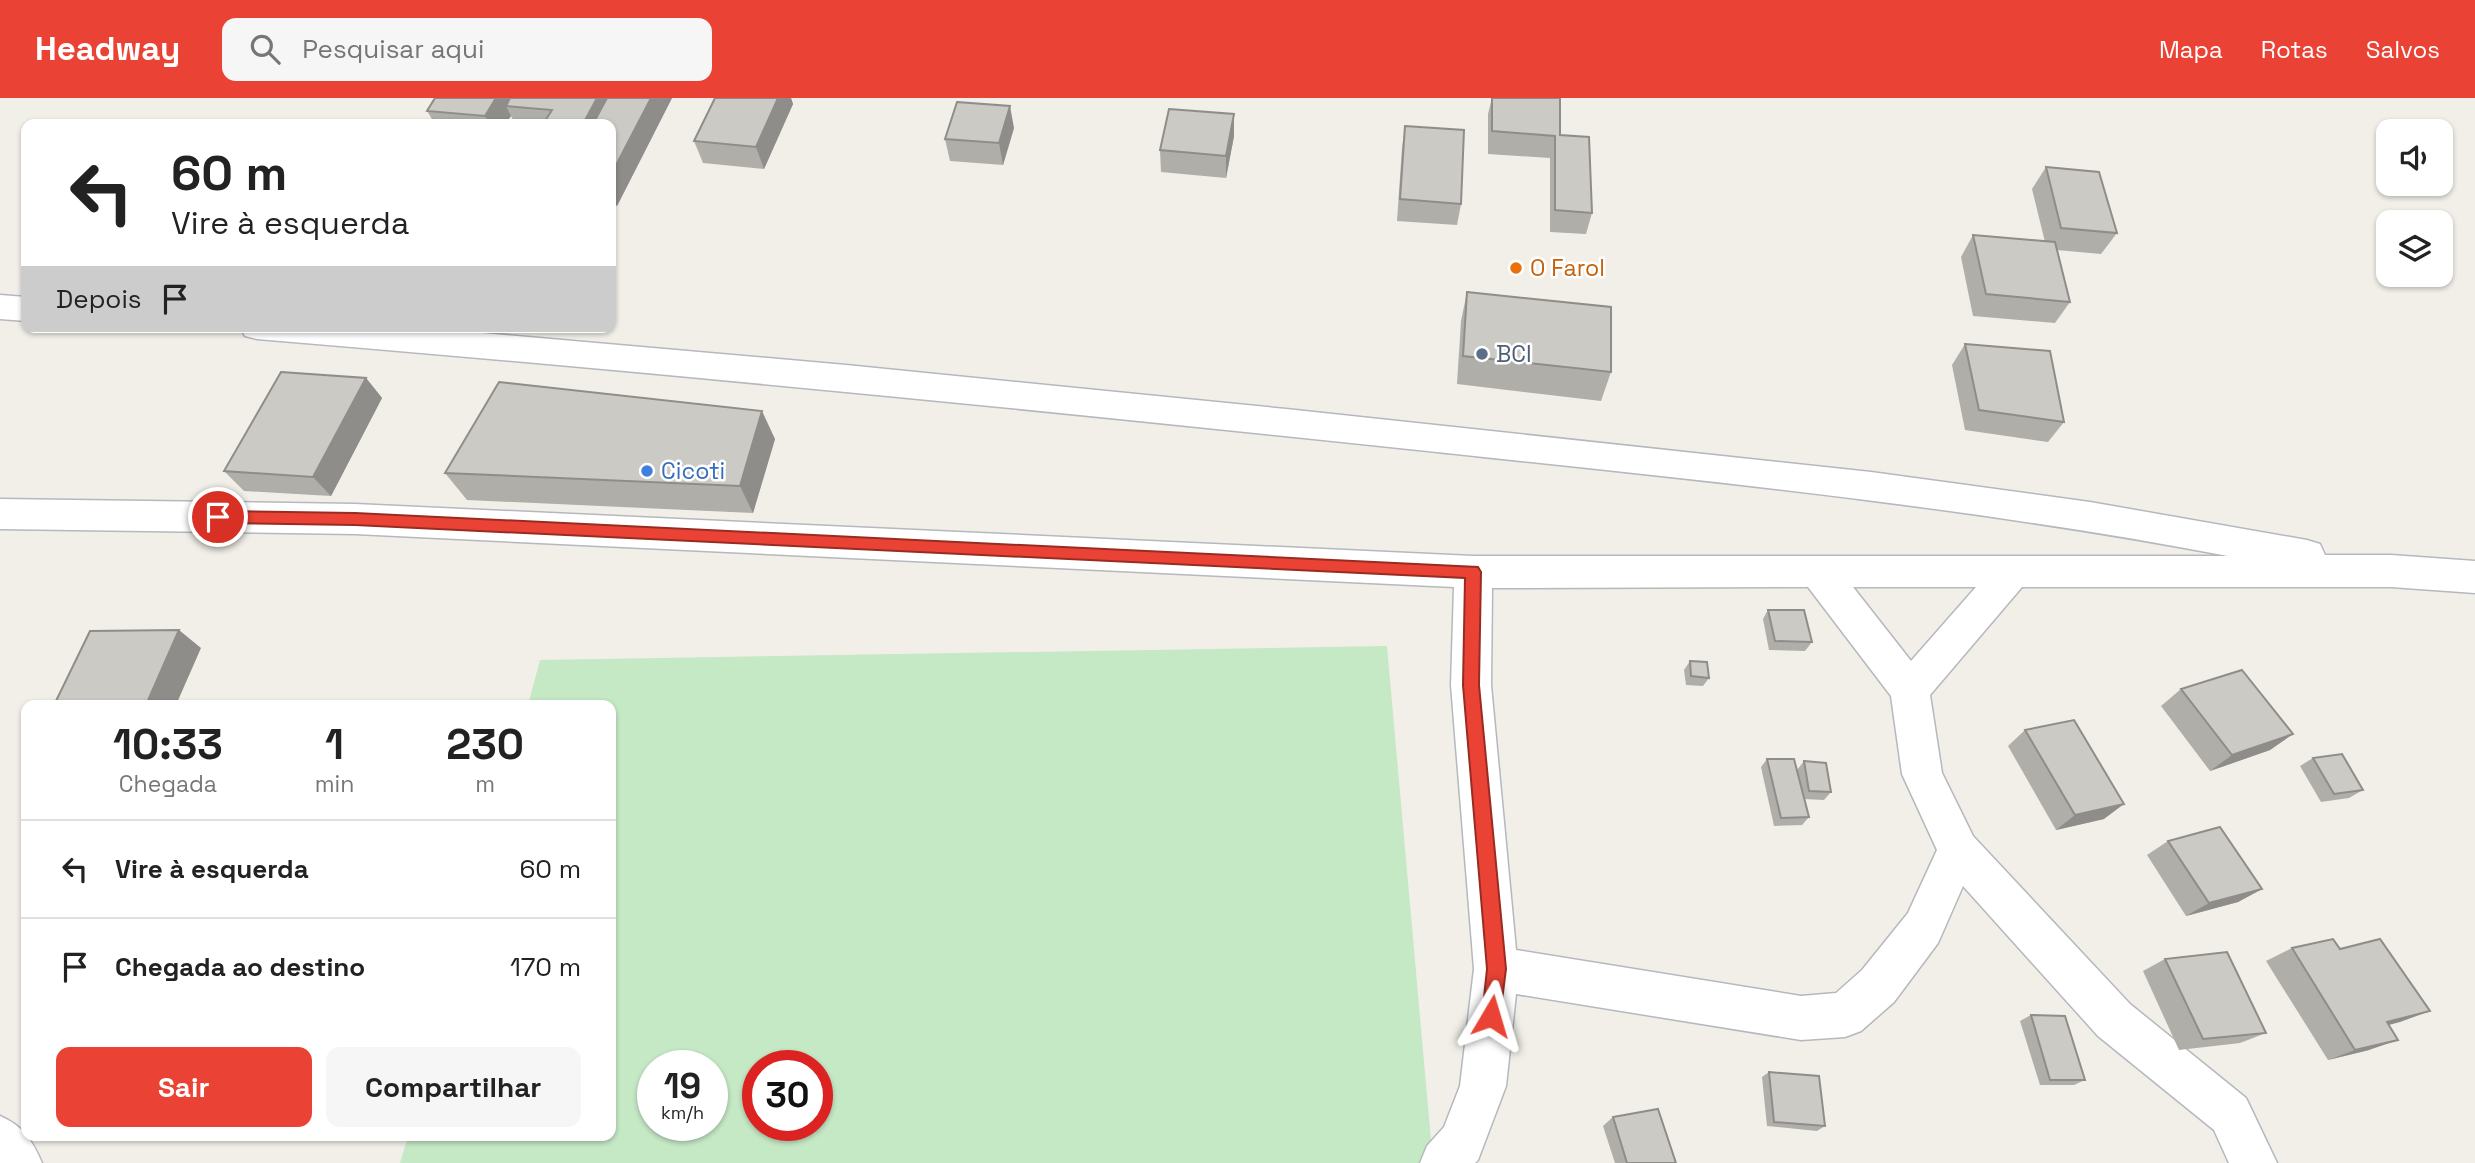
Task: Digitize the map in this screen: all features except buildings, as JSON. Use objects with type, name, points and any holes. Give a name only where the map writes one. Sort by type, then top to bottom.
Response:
[{"type":"street","points":[[0,307],[21,309]]},
{"type":"street","points":[[334,333],[513,347],[1107,403],[1965,497],[2224,538],[2391,571]]},
{"type":"street","points":[[0,514],[355,519],[1473,572],[1820,574],[2391,571],[2475,577]]},
{"type":"street","points":[[1444,1163],[1461,1143],[1483,1086],[1496,969],[1471,685],[1473,572]]},
{"type":"street","points":[[1910,690],[2011,573]]},
{"type":"street","points":[[1820,574],[1910,690],[1922,774],[1958,850],[2114,1020],[2230,1114],[2253,1163]]},
{"type":"street","points":[[1496,969],[1801,1018],[1845,1015],[1878,986],[1923,928],[1958,850]]},
{"type":"street","points":[[0,1140],[18,1163]]},
{"type":"green space","points":[[1387,646],[1433,1163],[400,1163],[407,1141],[616,1141],[616,700],[529,700],[540,660]]},
{"type":"place","name":"O Farol","points":[[1516,268]]},
{"type":"place","name":"BCI","points":[[1482,354]]},
{"type":"place","name":"Cicoti","points":[[647,471]]},
{"type":"route","points":[[218,517],[355,519],[1473,572],[1471,685],[1496,969],[1491,1016]]}]
